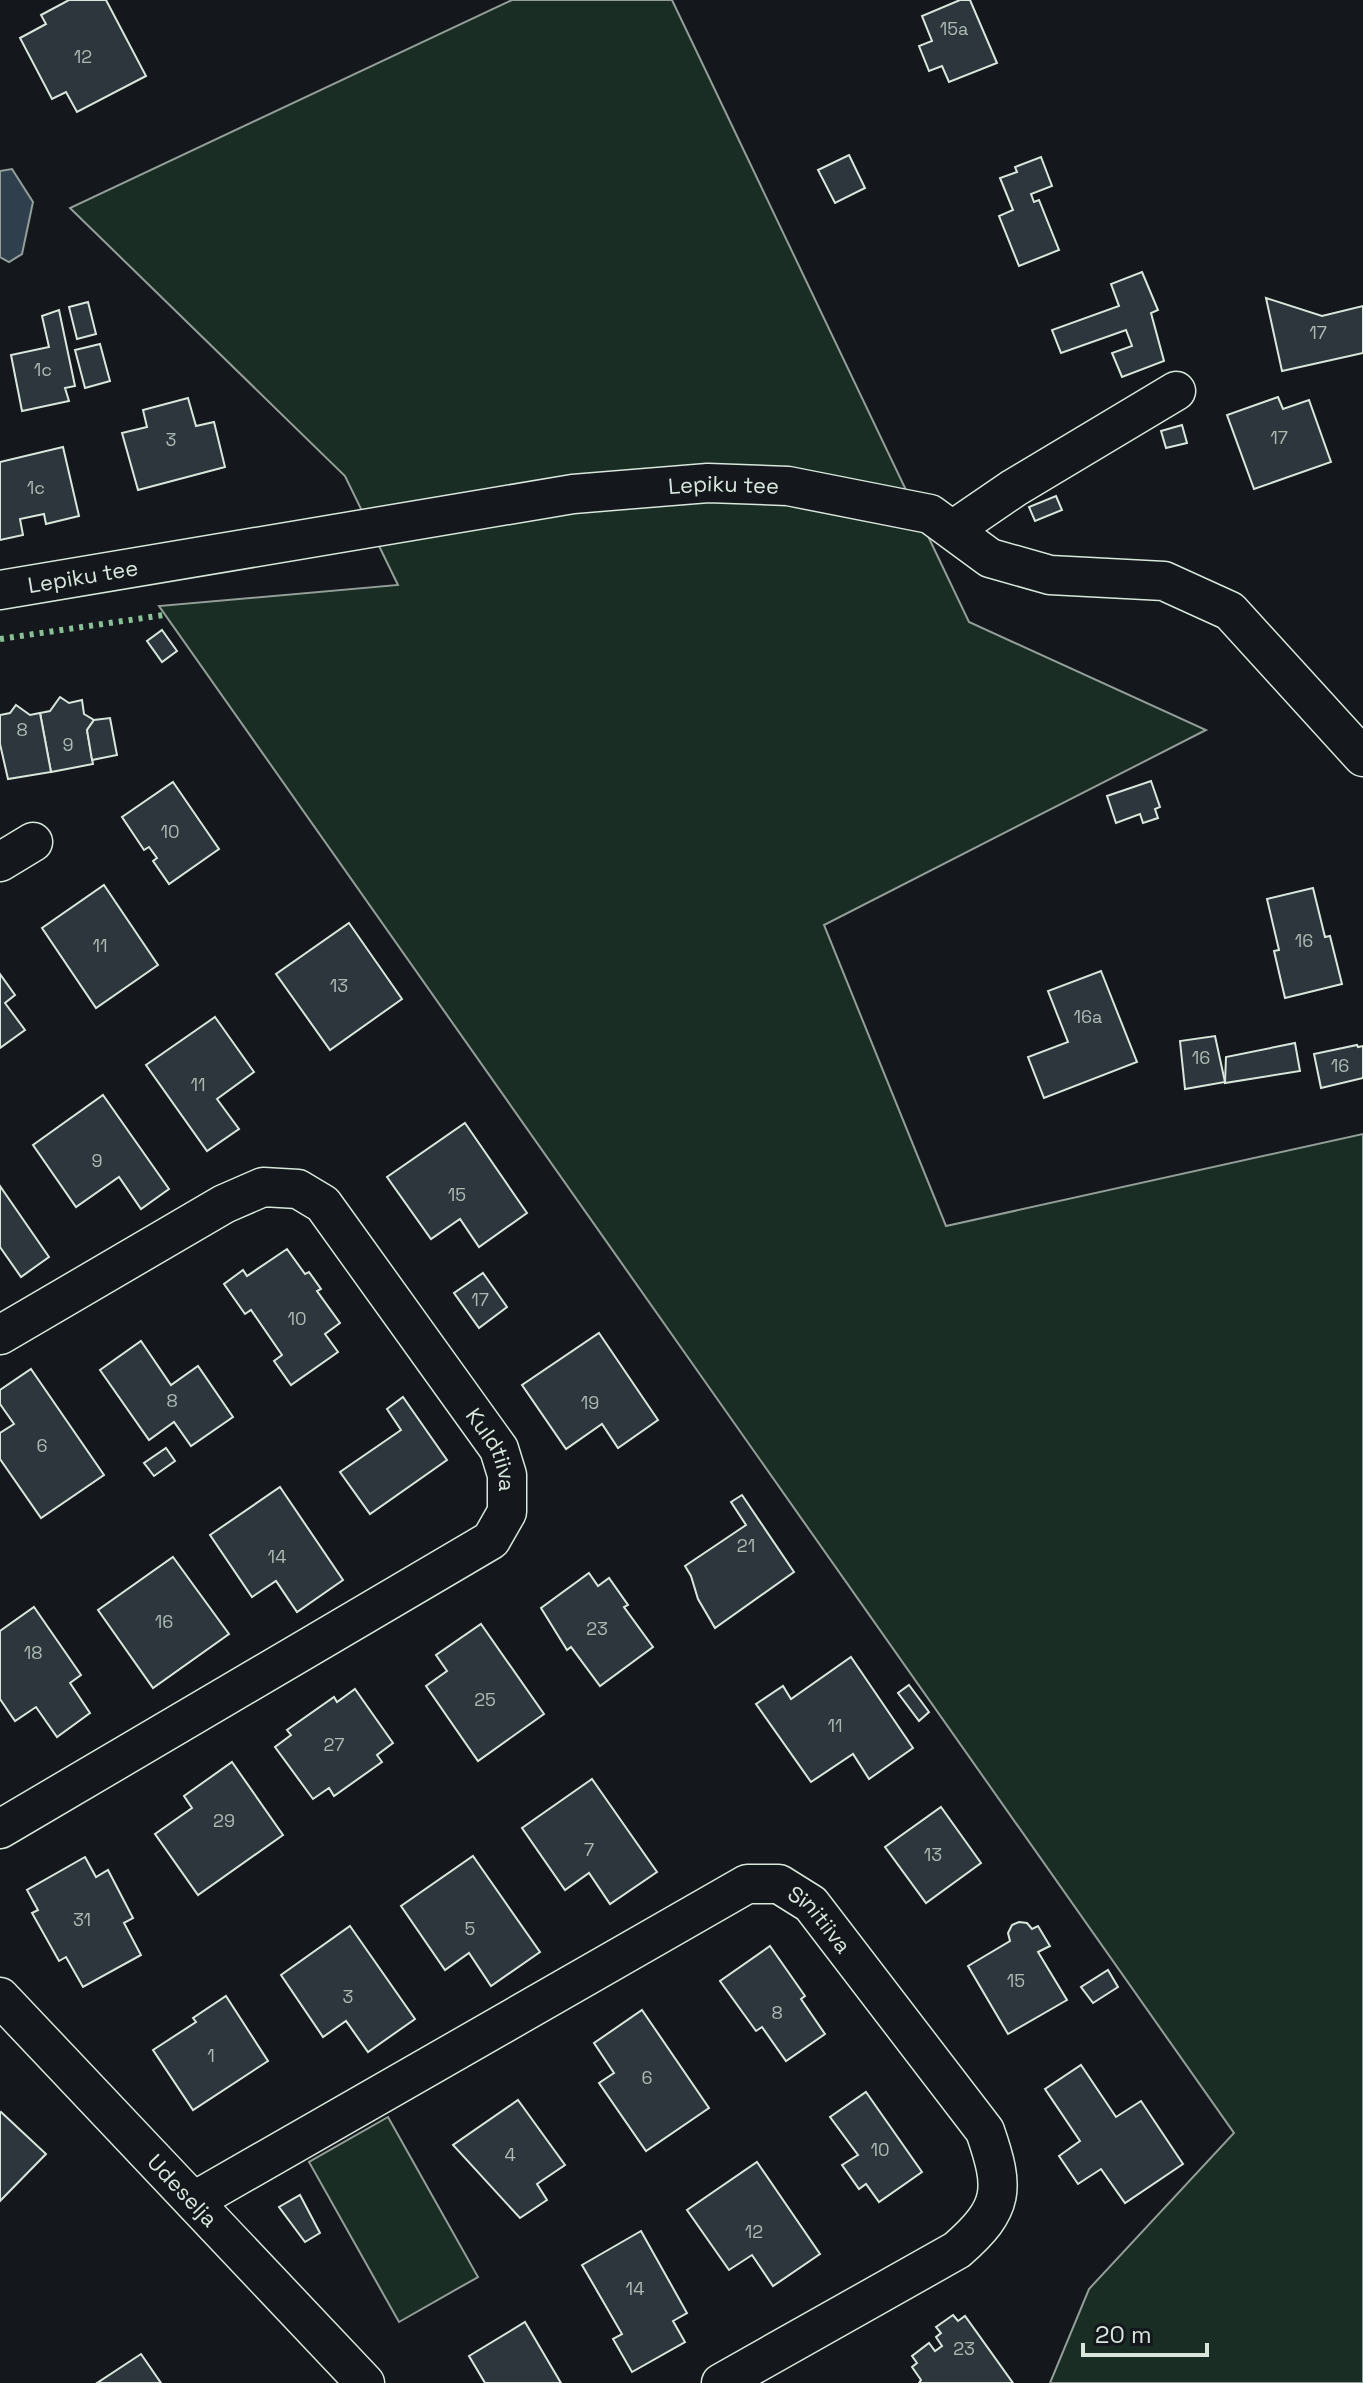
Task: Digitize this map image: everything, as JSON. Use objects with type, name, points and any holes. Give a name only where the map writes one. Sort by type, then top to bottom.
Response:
[{"type":"street","points":[[954,529],[1014,488],[1176,391]]},
{"type":"street","name":"Lepiku tee","points":[[0,590],[573,494],[708,483],[788,486],[930,514],[990,558],[1050,575],[1164,581],[1230,611],[1363,757]]},
{"type":"street","points":[[0,848],[33,842],[0,862]]},
{"type":"street","name":"Kuldtiiva","points":[[0,1335],[224,1204],[263,1187],[298,1189],[323,1204],[499,1449],[507,1475],[507,1512],[491,1540],[0,1829]]},
{"type":"street","name":"Sinitiiva","points":[[194,2201],[747,1884],[779,1884],[811,1904],[985,2131],[998,2168],[997,2203],[979,2231],[957,2250],[721,2383]]},
{"type":"street","name":"Udeselja","points":[[0,1997],[365,2383]]},
{"type":"green space","points":[[512,0],[672,0],[969,622],[1206,730],[824,925],[946,1226],[1363,1134],[1363,2383],[1050,2383],[1089,2289],[1234,2133],[159,606],[398,585],[345,476],[70,208]]},
{"type":"green space","points":[[388,2117],[478,2277],[399,2322],[309,2162]]},
{"type":"water","points":[[12,169],[33,202],[22,254],[9,262],[0,257],[0,171]]},
{"type":"building","points":[[69,0],[106,0],[146,76],[77,112],[66,92],[52,99],[20,38],[46,24],[41,15]]},
{"type":"building","points":[[960,0],[970,0],[997,63],[949,82],[942,66],[929,71],[919,46],[932,41],[922,16]]},
{"type":"building","points":[[849,155],[865,188],[835,203],[818,170]]},
{"type":"building","points":[[1041,157],[1052,186],[1031,194],[1034,202],[1039,200],[1059,250],[1019,266],[999,216],[1013,210],[1000,178],[1017,172],[1015,167]]},
{"type":"building","points":[[1142,272],[1158,310],[1151,313],[1164,361],[1122,377],[1112,353],[1132,346],[1126,330],[1061,353],[1052,330],[1119,306],[1111,284]]},
{"type":"building","points":[[1266,298],[1322,316],[1363,306],[1363,353],[1282,371]]},
{"type":"building","points":[[88,302],[96,334],[77,339],[69,307]]},
{"type":"building","points":[[59,310],[75,386],[65,388],[69,401],[22,411],[11,355],[49,347],[42,316]]},
{"type":"building","points":[[100,344],[110,381],[85,388],[75,350]]},
{"type":"building","points":[[1278,397],[1283,409],[1309,400],[1331,462],[1254,489],[1227,415]]},
{"type":"building","points":[[188,398],[196,426],[214,422],[225,467],[138,490],[122,433],[147,427],[143,410]]},
{"type":"building","points":[[1182,425],[1187,443],[1166,448],[1161,431]]},
{"type":"building","points":[[63,447],[79,516],[46,524],[44,514],[20,519],[23,535],[0,540],[0,462]]},
{"type":"building","points":[[1056,496],[1062,510],[1035,521],[1029,507]]},
{"type":"building","points":[[162,630],[177,651],[162,662],[147,641]]},
{"type":"building","points":[[60,697],[69,703],[82,700],[84,714],[94,720],[87,730],[93,764],[51,772],[40,713],[50,711]]},
{"type":"building","points":[[16,705],[30,715],[40,713],[51,772],[8,779],[0,744],[0,715],[10,713]]},
{"type":"building","points":[[110,718],[117,755],[92,760],[87,730],[94,720]]},
{"type":"building","points":[[1151,781],[1160,807],[1155,809],[1158,818],[1143,823],[1140,814],[1116,823],[1107,796]]},
{"type":"building","points":[[173,782],[219,849],[169,884],[153,861],[157,858],[149,847],[144,850],[122,817]]},
{"type":"building","points":[[104,885],[158,965],[96,1008],[42,928]]},
{"type":"building","points":[[1313,888],[1325,937],[1330,936],[1342,984],[1285,998],[1274,951],[1279,950],[1267,899]]},
{"type":"building","points":[[349,923],[402,999],[330,1050],[276,974]]},
{"type":"building","points":[[1101,971],[1137,1062],[1044,1098],[1028,1057],[1068,1042],[1048,991]]},
{"type":"building","points":[[0,974],[15,995],[5,1003],[25,1030],[0,1048]]},
{"type":"building","points":[[215,1017],[254,1072],[217,1099],[239,1129],[207,1151],[146,1065]]},
{"type":"building","points":[[1215,1036],[1225,1082],[1185,1089],[1180,1041]]},
{"type":"building","points":[[1295,1043],[1300,1071],[1225,1083],[1226,1057]]},
{"type":"building","points":[[1363,1046],[1363,1078],[1321,1088],[1314,1054]]},
{"type":"building","points":[[103,1095],[169,1189],[141,1209],[119,1177],[76,1207],[33,1145]]},
{"type":"building","points":[[465,1123],[527,1213],[479,1247],[460,1219],[431,1239],[387,1177]]},
{"type":"building","points":[[0,1186],[49,1257],[21,1277],[0,1247]]},
{"type":"building","points":[[287,1249],[305,1274],[309,1272],[321,1289],[317,1291],[340,1323],[325,1334],[338,1352],[291,1385],[274,1361],[282,1355],[251,1310],[245,1314],[224,1284],[243,1270],[247,1276]]},
{"type":"building","points":[[483,1273],[507,1307],[479,1328],[454,1293]]},
{"type":"building","points":[[599,1333],[658,1420],[618,1448],[602,1424],[566,1449],[522,1385]]},
{"type":"building","points":[[141,1341],[171,1385],[198,1366],[233,1417],[191,1446],[174,1422],[149,1440],[100,1370]]},
{"type":"building","points":[[31,1369],[104,1475],[41,1518],[0,1459],[0,1433],[14,1424],[0,1404],[0,1390]]},
{"type":"building","points":[[403,1397],[447,1460],[370,1514],[340,1472],[401,1430],[387,1409]]},
{"type":"building","points":[[166,1448],[175,1461],[154,1476],[144,1463]]},
{"type":"building","points":[[280,1487],[343,1580],[297,1612],[276,1581],[252,1597],[210,1535]]},
{"type":"building","points":[[742,1495],[794,1572],[715,1628],[698,1599],[685,1566],[746,1525],[731,1502]]},
{"type":"building","points":[[173,1557],[229,1634],[153,1688],[98,1610]]},
{"type":"building","points":[[589,1573],[598,1586],[609,1578],[628,1605],[624,1607],[653,1647],[600,1686],[571,1647],[567,1650],[541,1608]]},
{"type":"building","points":[[34,1607],[81,1675],[70,1683],[90,1713],[57,1737],[36,1707],[15,1721],[0,1699],[0,1631]]},
{"type":"building","points":[[481,1624],[544,1714],[478,1761],[426,1686],[447,1671],[436,1655]]},
{"type":"building","points":[[851,1657],[913,1748],[869,1779],[853,1754],[811,1782],[756,1704],[783,1686],[791,1699]]},
{"type":"building","points":[[909,1685],[929,1712],[919,1721],[898,1693]]},
{"type":"building","points":[[355,1689],[393,1743],[377,1755],[382,1762],[334,1796],[329,1788],[313,1799],[275,1747],[291,1735],[287,1730],[334,1697],[337,1702]]},
{"type":"building","points":[[232,1762],[283,1835],[198,1895],[155,1834],[192,1808],[184,1796]]},
{"type":"building","points":[[592,1779],[657,1872],[610,1904],[589,1873],[565,1890],[522,1828]]},
{"type":"building","points":[[941,1807],[981,1863],[926,1903],[885,1847]]},
{"type":"building","points":[[473,1856],[540,1952],[491,1986],[469,1953],[445,1970],[401,1906]]},
{"type":"building","points":[[85,1857],[96,1877],[108,1870],[133,1918],[124,1923],[141,1955],[83,1987],[66,1957],[59,1961],[32,1913],[38,1910],[27,1890]]},
{"type":"building","points":[[1027,1923],[1032,1929],[1038,1926],[1050,1946],[1038,1952],[1067,2000],[1008,2034],[968,1966],[1010,1941],[1008,1933],[1012,1925]]},
{"type":"building","points":[[350,1926],[415,2019],[368,2052],[346,2021],[323,2037],[281,1975]]},
{"type":"building","points":[[770,1946],[805,1996],[801,1999],[825,2034],[786,2061],[762,2027],[756,2031],[720,1981]]},
{"type":"building","points":[[1108,1970],[1118,1987],[1093,2003],[1081,1987]]},
{"type":"building","points":[[226,1996],[268,2061],[193,2110],[153,2050],[196,2022],[193,2018]]},
{"type":"building","points":[[642,2010],[709,2108],[646,2151],[599,2083],[614,2073],[594,2043]]},
{"type":"building","points":[[1081,2065],[1116,2117],[1141,2101],[1183,2164],[1125,2203],[1101,2169],[1078,2184],[1059,2156],[1080,2141],[1045,2089]]},
{"type":"building","points":[[866,2092],[922,2172],[879,2202],[866,2184],[859,2189],[842,2165],[858,2155],[830,2117]]},
{"type":"building","points":[[518,2100],[565,2165],[537,2184],[547,2200],[520,2218],[453,2145]]},
{"type":"building","points":[[0,2113],[46,2154],[0,2201]]},
{"type":"building","points":[[757,2162],[820,2254],[773,2286],[752,2255],[729,2270],[687,2210]]},
{"type":"building","points":[[300,2195],[320,2233],[305,2242],[279,2207]]},
{"type":"building","points":[[641,2231],[687,2313],[673,2321],[685,2342],[632,2372],[613,2339],[622,2334],[582,2265]]},
{"type":"building","points":[[953,2315],[958,2321],[965,2316],[1013,2383],[919,2383],[921,2380],[912,2367],[917,2363],[912,2356],[929,2343],[935,2351],[942,2346],[936,2337],[941,2333],[936,2327]]},
{"type":"building","points":[[525,2322],[561,2383],[485,2383],[469,2356]]},
{"type":"building","points":[[141,2354],[161,2383],[97,2383]]},
{"type":"hedge","points":[[0,639],[164,615]]}]
